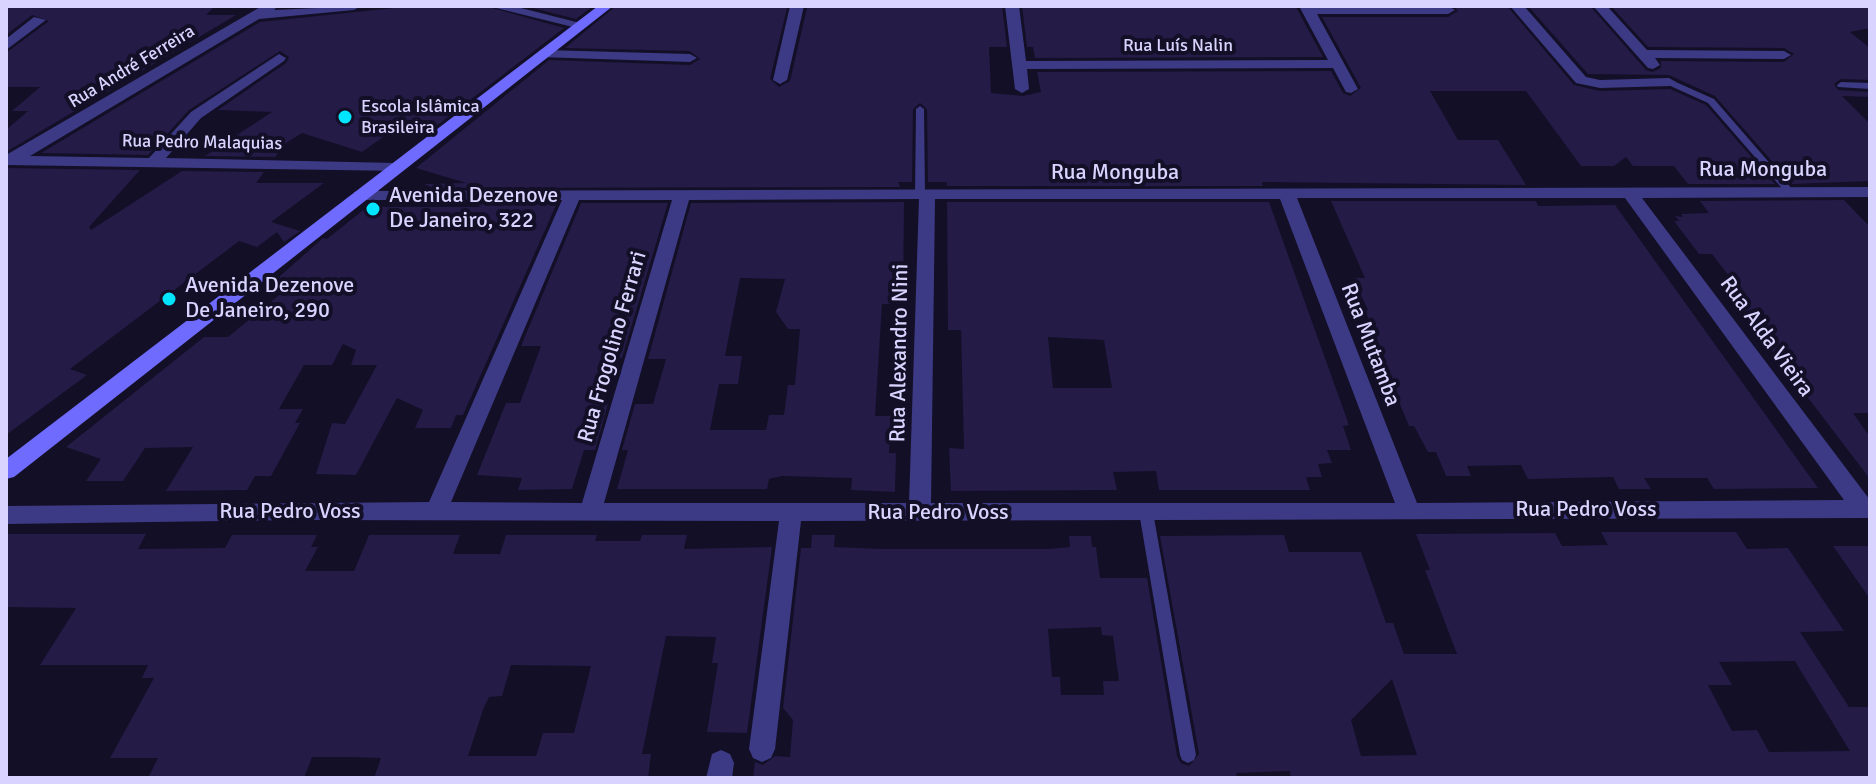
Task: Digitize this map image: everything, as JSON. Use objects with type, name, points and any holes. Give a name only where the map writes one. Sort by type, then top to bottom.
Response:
[{"type":"main road","points":[[6,471],[606,6]]},
{"type":"street","name":"Rua André Ferreira","points":[[8,161],[271,6]]},
{"type":"street","points":[[255,15],[354,6]]},
{"type":"street","points":[[495,6],[581,25]]},
{"type":"street","points":[[780,80],[797,6]]},
{"type":"street","points":[[1012,6],[1022,89]]},
{"type":"street","points":[[1517,6],[1581,80],[1600,84],[1669,82]]},
{"type":"street","points":[[1600,6],[1669,82]]},
{"type":"street","points":[[1351,89],[1307,8],[1448,10]]},
{"type":"street","points":[[6,46],[39,20]]},
{"type":"street","points":[[544,54],[690,58]]},
{"type":"street","points":[[1644,54],[1784,55]]},
{"type":"street","points":[[153,163],[196,115],[279,58]]},
{"type":"street","name":"Rua Luís Nalin","points":[[1019,65],[1338,64]]},
{"type":"street","name":"Rua Pedro Malaquias","points":[[8,161],[396,168]]},
{"type":"street","name":"Rua Monguba","points":[[360,196],[1870,192]]},
{"type":"street","name":"Rua Alda Vieira","points":[[1630,193],[1866,509]]},
{"type":"street","name":"Rua Alexandro Nini","points":[[920,513],[923,194]]},
{"type":"street","points":[[436,511],[573,195]]},
{"type":"street","name":"Rua Frogolino Ferrari","points":[[590,512],[682,195]]},
{"type":"street","name":"Rua Mutamba","points":[[1287,195],[1409,512]]},
{"type":"street","name":"Rua Pedro Voss","points":[[6,515],[436,511],[920,513],[1866,509]]},
{"type":"street","points":[[762,749],[791,513]]},
{"type":"lane","points":[[1669,82],[1711,101],[1790,192]]},
{"type":"lane","points":[[1841,85],[1870,86]]},
{"type":"lane","points":[[920,109],[923,194]]},
{"type":"lane","points":[[1146,512],[1188,755]]},
{"type":"building","points":[[6,6],[202,6],[213,8],[206,15],[236,15],[6,152],[6,130],[28,111],[12,111],[40,87],[6,87],[6,53],[49,21],[32,15],[6,35]]},
{"type":"building","points":[[413,6],[485,6],[564,28],[427,133],[400,125],[362,152],[302,133],[286,143],[275,157],[205,156],[272,112],[218,110],[286,63],[289,57],[280,51],[189,110],[148,155],[41,153],[260,22]]},
{"type":"building","points":[[525,6],[593,6],[576,19]]},
{"type":"building","points":[[616,6],[787,8],[770,79],[779,87],[790,81],[807,8],[1002,6],[1007,47],[989,47],[991,93],[1023,96],[1041,92],[1037,72],[1331,71],[1343,93],[1350,96],[1361,88],[1322,17],[1448,17],[1458,11],[1454,6],[1507,6],[1574,85],[1600,91],[1670,89],[1706,105],[1775,184],[1688,184],[1674,166],[1633,166],[1626,157],[1614,166],[1581,166],[1526,91],[1430,91],[1458,140],[1498,140],[1526,185],[1262,182],[1263,186],[947,186],[947,182],[928,182],[927,109],[920,103],[913,109],[912,182],[898,182],[900,187],[433,188],[424,184],[466,183],[416,168],[549,60],[690,65],[700,59],[690,51],[565,48]]},
{"type":"building","points":[[1022,6],[1296,7],[1323,57],[1035,58],[1033,47],[1027,47]]},
{"type":"building","points":[[1528,6],[1590,6],[1646,70],[1652,72],[1661,68],[1661,61],[1784,62],[1794,54],[1784,48],[1648,47],[1611,6],[1870,6],[1870,28],[1850,32],[1870,48],[1870,80],[1841,79],[1834,84],[1838,90],[1870,92],[1870,97],[1842,96],[1870,124],[1870,181],[1792,184],[1715,96],[1669,75],[1588,74]]},
{"type":"building","points":[[6,168],[140,170],[89,227],[91,230],[182,171],[264,172],[256,183],[324,183],[271,222],[300,231],[284,242],[277,232],[257,247],[239,241],[70,369],[87,375],[6,435]]},
{"type":"building","points":[[1844,200],[1870,227],[1870,413],[1853,413],[1870,437],[1870,479],[1735,302],[1749,302],[1712,254],[1699,254],[1674,221],[1679,221],[1675,216],[1683,217],[1681,214],[1709,213],[1700,201]]},
{"type":"building","points":[[1331,201],[1536,201],[1538,206],[1615,205],[1818,488],[1714,489],[1707,478],[1644,478],[1651,489],[1619,489],[1613,477],[1528,479],[1521,465],[1467,466],[1471,476],[1446,476],[1436,452],[1428,452],[1414,426],[1409,426],[1392,385],[1382,386],[1360,330],[1373,330],[1357,287],[1356,278],[1365,278]]},
{"type":"building","points":[[904,202],[903,304],[882,304],[875,416],[891,416],[889,453],[896,453],[895,492],[851,490],[852,478],[782,476],[769,479],[767,489],[617,489],[628,450],[622,450],[635,404],[653,404],[666,359],[648,359],[691,203]],"holes":[[[740,278],[785,279],[776,312],[788,329],[800,329],[795,385],[788,385],[784,415],[769,415],[766,430],[710,430],[719,384],[738,384],[742,356],[725,356]]]},
{"type":"building","points":[[947,202],[1269,202],[1349,425],[1343,426],[1351,450],[1327,450],[1332,463],[1318,464],[1322,477],[1306,477],[1310,490],[1159,490],[1156,471],[1113,472],[1117,490],[951,491],[949,448],[964,449],[961,330],[948,330]],"holes":[[[1048,337],[1104,340],[1112,388],[1053,388]]]},
{"type":"building","points":[[470,203],[557,203],[463,415],[456,415],[451,428],[415,428],[423,410],[397,398],[356,475],[316,474],[332,423],[345,424],[377,365],[351,365],[356,350],[343,344],[332,365],[304,365],[279,409],[303,409],[295,423],[300,423],[271,476],[255,476],[247,490],[166,491],[193,447],[145,448],[123,481],[86,481],[101,459],[66,447],[204,337],[228,337],[283,292],[262,292],[323,238],[327,239],[362,211],[374,207],[481,207]]},
{"type":"building","points":[[581,203],[668,203],[622,358],[618,358],[603,404],[608,404],[595,450],[584,450],[572,489],[518,490],[522,478],[477,475],[506,403],[520,403],[541,346],[521,346]]},
{"type":"building","points":[[1601,532],[1736,532],[1747,549],[1788,548],[1844,631],[1800,632],[1849,707],[1870,707],[1870,778],[1291,778],[1290,771],[1236,773],[1237,778],[753,778],[755,762],[763,765],[775,756],[790,757],[793,720],[783,708],[801,548],[811,548],[812,535],[835,535],[834,547],[881,549],[1050,549],[1070,547],[1069,536],[1091,536],[1092,547],[1096,547],[1100,578],[1147,578],[1177,756],[1181,763],[1189,766],[1199,754],[1160,536],[1284,535],[1289,552],[1361,552],[1386,623],[1393,623],[1404,654],[1457,654],[1425,570],[1430,570],[1416,534],[1555,533],[1562,546],[1608,545]],"holes":[[[1101,627],[1102,635],[1113,636],[1119,681],[1103,681],[1104,695],[1061,695],[1060,677],[1052,677],[1048,629]],[[1795,661],[1850,751],[1769,752],[1757,730],[1732,731],[1708,685],[1732,685],[1719,662]],[[1392,679],[1417,755],[1361,756],[1351,720]]]},
{"type":"building","points":[[6,534],[146,534],[138,549],[225,548],[232,535],[317,535],[311,547],[318,547],[305,571],[354,571],[369,535],[460,535],[453,554],[500,554],[506,535],[597,535],[595,541],[640,541],[642,535],[687,535],[684,549],[772,547],[747,733],[707,732],[718,663],[712,663],[716,637],[666,636],[642,754],[651,754],[648,778],[374,778],[381,758],[312,757],[304,778],[148,778],[158,758],[110,758],[154,678],[142,678],[148,665],[40,665],[76,608],[6,607]],"holes":[[[511,665],[591,666],[574,733],[543,733],[536,756],[468,756],[484,707],[489,697],[502,696]]]},
{"type":"building","points":[[1833,546],[1870,546],[1870,599]]},
{"type":"place","name":"Escola Islâmica Brasileira","points":[[345,117]]},
{"type":"place","name":"Avenida Dezenove De Janeiro, 322","points":[[373,209]]},
{"type":"place","name":"Avenida Dezenove De Janeiro, 290","points":[[169,299]]}]
